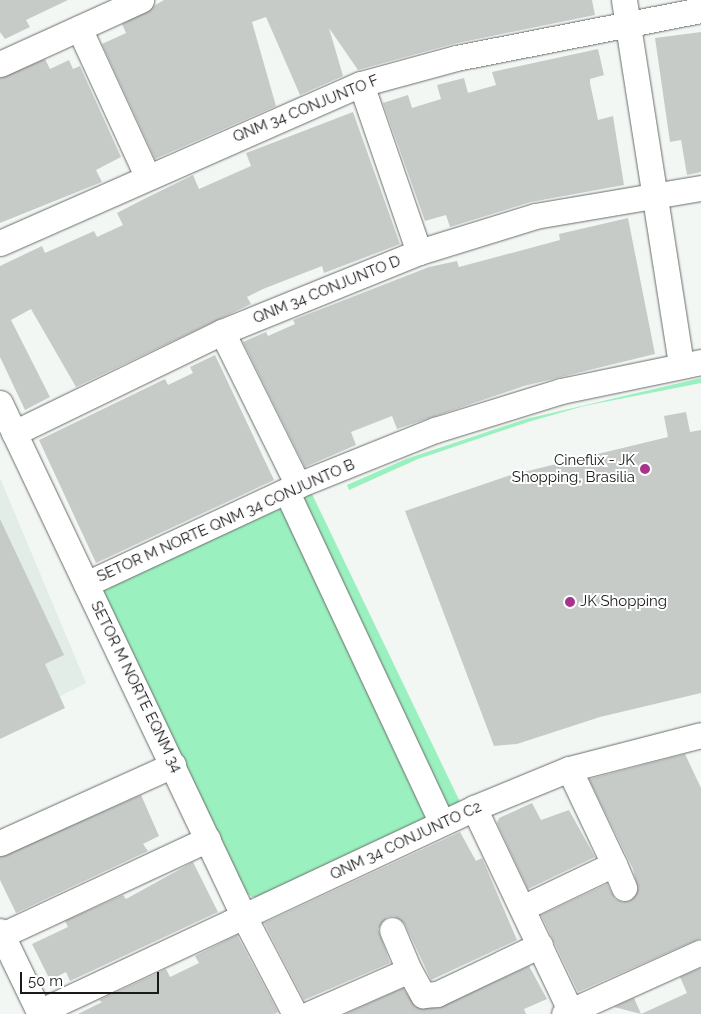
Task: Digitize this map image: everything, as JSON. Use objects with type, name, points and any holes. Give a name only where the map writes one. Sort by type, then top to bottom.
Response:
[{"type":"street","points":[[0,64],[141,0]]},
{"type":"street","name":"QNM 34 CONJUNTO F","points":[[0,243],[147,176],[361,84],[626,11],[701,10]]},
{"type":"street","points":[[626,11],[656,193],[691,364]]},
{"type":"street","points":[[79,28],[147,176]]},
{"type":"street","points":[[361,84],[419,252]]},
{"type":"street","name":"QNM 34 CONJUNTO D","points":[[14,433],[222,332],[419,252],[535,216],[656,193],[701,188]]},
{"type":"street","points":[[222,332],[438,814]]},
{"type":"street","name":"SETOR M NORTE QNM 34 CONJUNTO B","points":[[86,584],[295,494],[435,430],[561,391],[691,364]]},
{"type":"street","name":"SETOR M NORTE EQNM 34","points":[[0,403],[244,917],[295,1014]]},
{"type":"street","name":"QNM 34 CONJUNTO C2","points":[[39,1013],[474,808],[569,769],[699,741]]},
{"type":"street","points":[[0,843],[173,764]]},
{"type":"street","points":[[569,769],[624,888]]},
{"type":"street","points":[[474,808],[540,945],[569,1013],[701,952]]},
{"type":"street","points":[[39,1013],[1,933],[208,839]]},
{"type":"street","points":[[522,908],[614,864]]},
{"type":"street","points":[[392,930],[409,970],[423,995],[432,995],[540,945]]},
{"type":"street","points":[[309,1014],[409,970]]},
{"type":"shaded area","points":[[0,478],[86,683],[0,727]]},
{"type":"green space","points":[[701,378],[701,383],[584,406],[528,422],[418,459],[349,490],[347,485],[406,459],[526,419]]},
{"type":"green space","points":[[312,494],[461,804],[261,897],[252,897],[245,892],[102,589]]},
{"type":"building","points":[[0,0],[68,0],[26,20],[30,27],[5,39],[0,32]]},
{"type":"building","points":[[164,0],[592,0],[595,15],[453,44],[358,70],[329,28],[343,76],[300,95],[266,17],[252,22],[276,106],[155,159],[102,44],[126,33],[122,24]]},
{"type":"building","points":[[701,32],[701,172],[687,175],[681,140],[670,142],[655,38]]},
{"type":"building","points":[[598,49],[604,75],[590,79],[590,83],[598,120],[613,116],[624,185],[531,202],[450,227],[446,215],[425,221],[383,103],[408,95],[412,108],[441,99],[437,85],[464,78],[468,93],[496,85],[492,72]]},
{"type":"building","points":[[45,59],[50,69],[69,60],[73,69],[80,66],[121,157],[96,170],[102,182],[0,223],[0,78]]},
{"type":"building","points":[[353,112],[400,244],[324,273],[322,266],[263,289],[247,297],[251,304],[76,387],[31,309],[11,320],[50,397],[25,410],[0,357],[0,266],[42,246],[45,253],[94,231],[97,237],[123,225],[117,213],[193,175],[199,189],[251,166],[246,153]]},
{"type":"building","points":[[628,218],[655,354],[524,386],[397,429],[392,416],[351,432],[356,445],[305,467],[243,342],[266,332],[268,336],[295,324],[293,320],[429,267],[457,261],[459,267],[560,240],[559,234]]},
{"type":"building","points":[[215,355],[274,480],[96,563],[39,440],[165,379],[168,385],[193,373],[190,367]]},
{"type":"building","name":"JK Shopping","points":[[686,412],[690,432],[701,430],[701,693],[600,717],[517,744],[494,746],[405,511],[511,475],[668,437],[664,416]]},
{"type":"building","points":[[0,519],[64,655],[45,664],[65,708],[0,739]]},
{"type":"building","points":[[685,754],[701,788],[701,938],[578,992],[541,915],[607,884],[615,899],[622,902],[630,901],[638,889],[633,869],[589,779]]},
{"type":"building","points":[[141,795],[159,836],[143,844],[148,851],[16,913],[0,880],[0,857]]},
{"type":"building","points":[[532,803],[541,820],[569,810],[595,857],[528,889],[497,823],[499,818]]},
{"type":"building","points":[[460,832],[476,861],[482,858],[517,940],[431,980],[405,924],[394,916],[387,917],[378,929],[390,963],[304,1000],[264,923]]},
{"type":"building","points":[[193,862],[218,912],[70,981],[66,972],[50,980],[32,944],[68,927],[65,921],[123,895],[126,899]]},
{"type":"building","points":[[237,935],[278,1012],[275,1014],[78,1014],[102,1002],[99,1000],[166,969],[170,977],[199,963],[195,956]]},
{"type":"building","points":[[529,966],[547,999],[524,1009],[526,1014],[345,1014],[403,988],[416,1007],[438,1008]]},
{"type":"building","points":[[701,968],[701,1014],[641,1014],[687,993],[680,977]]},
{"type":"building","points":[[634,998],[641,1014],[614,1007]]},
{"type":"place","name":"Cineflix - JK Shopping, Brasilia","points":[[645,469]]},
{"type":"place","name":"JK Shopping","points":[[570,602]]}]
